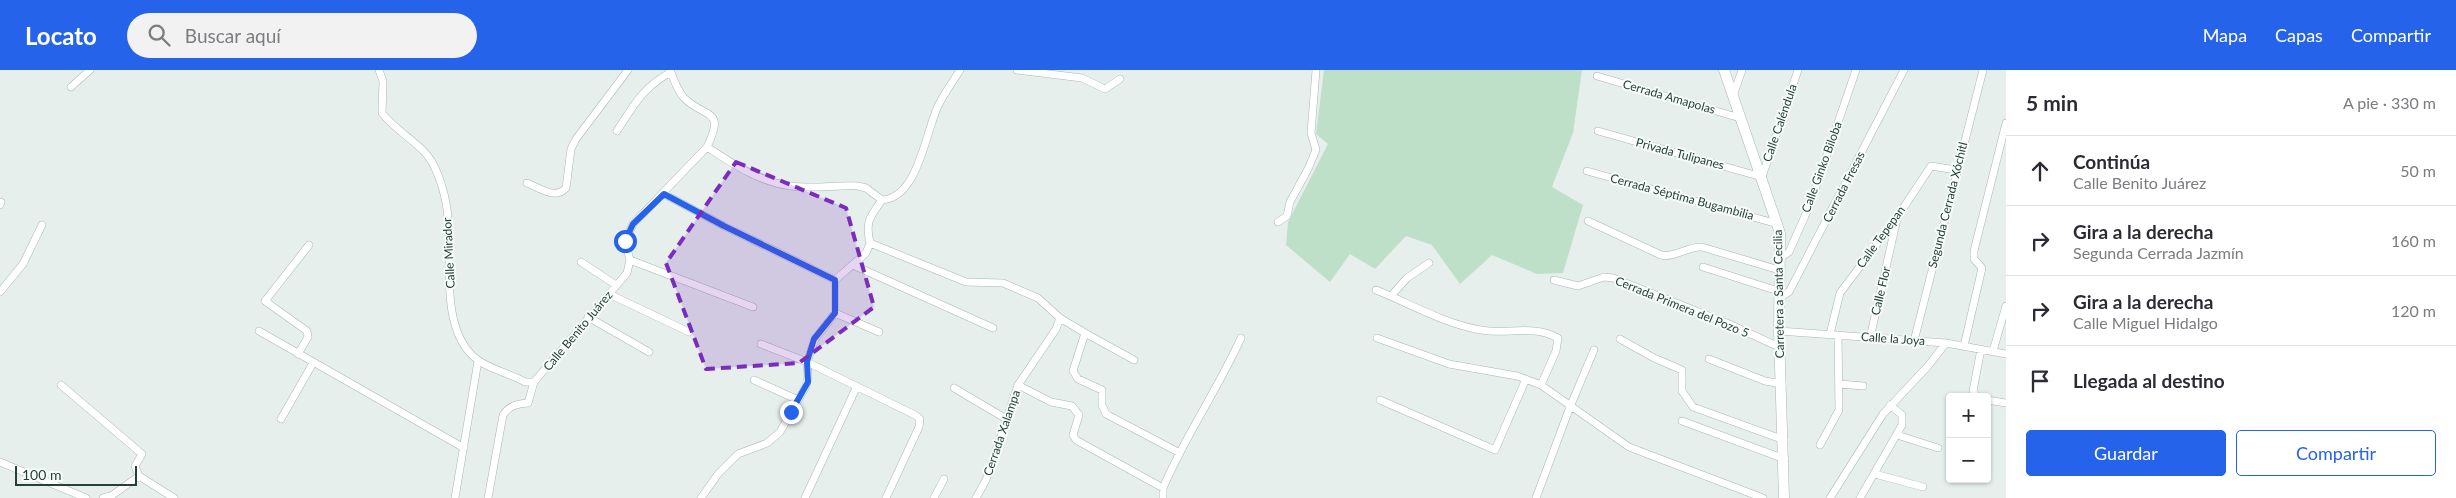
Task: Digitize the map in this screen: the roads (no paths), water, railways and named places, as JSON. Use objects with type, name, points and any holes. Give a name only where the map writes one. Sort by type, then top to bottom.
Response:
[{"type":"main road","name":"Carretera a Santa Cecilia","points":[[1724,70],[1778,224],[1778,331],[1785,459],[1784,498]]},
{"type":"street","points":[[71,87],[90,70]]},
{"type":"street","name":"Calle Mirador","points":[[379,70],[383,81],[382,113],[433,163],[448,218],[449,278],[456,327],[465,347],[478,361]]},
{"type":"street","points":[[527,184],[548,194],[563,191],[566,188],[570,155],[574,144],[628,70]]},
{"type":"street","points":[[707,147],[752,175],[768,181],[792,186],[858,186],[866,188],[882,200],[892,199],[908,186],[938,105],[960,70]]},
{"type":"street","points":[[1017,70],[1082,78],[1104,88],[1112,86],[1120,79]]},
{"type":"street","points":[[1278,222],[1287,216],[1290,202],[1316,150],[1311,133],[1316,70]]},
{"type":"street","points":[[1733,96],[1742,70]]},
{"type":"street","name":"Calle Caléndula","points":[[1762,176],[1798,70]]},
{"type":"street","name":"Calle Ginko Biloba","points":[[1779,259],[1789,252],[1809,207],[1856,70]]},
{"type":"street","name":"Cerrada Fresas","points":[[1779,295],[1789,292],[1904,70]]},
{"type":"street","name":"Segunda Cerrada Xóchitl","points":[[1914,341],[1982,70]]},
{"type":"street","points":[[617,131],[638,99],[653,82],[670,71],[676,85],[686,99],[712,116],[715,122],[714,132],[707,147],[664,194],[641,215],[627,234],[625,247],[630,260],[753,307]]},
{"type":"street","name":"Cerrada Amapolas","points":[[1597,76],[1740,118]]},
{"type":"street","points":[[1964,346],[1982,268],[1974,259],[1974,251],[2006,123]]},
{"type":"street","name":"Privada Tulipanes","points":[[1598,131],[1762,176]]},
{"type":"street","name":"Calle Tepepan","points":[[1830,334],[1840,293],[1898,216],[1931,166],[1956,170]]},
{"type":"street","name":"Cerrada Séptima Bugambilia","points":[[1587,171],[1778,224]]},
{"type":"street","points":[[664,194],[724,226],[835,280]]},
{"type":"street","points":[[701,498],[718,474],[738,454],[776,437],[808,382],[807,362],[814,339],[835,313],[835,280],[866,253],[870,243],[867,227],[868,220],[882,200]]},
{"type":"street","name":"Calle Flor","points":[[1870,338],[1898,216]]},
{"type":"street","points":[[1588,221],[1666,256],[1696,246],[1778,270]]},
{"type":"street","points":[[0,292],[23,264],[42,225]]},
{"type":"street","points":[[870,243],[966,282],[1003,283],[1038,298],[1060,318],[1134,360]]},
{"type":"street","points":[[298,354],[308,337],[307,331],[265,301],[310,245]]},
{"type":"street","name":"Calle Benito Juárez","points":[[478,361],[526,382],[534,382],[627,273],[630,260]]},
{"type":"street","points":[[581,262],[616,285]]},
{"type":"street","points":[[1391,296],[1407,278],[1429,263]]},
{"type":"street","points":[[852,265],[993,328]]},
{"type":"street","points":[[1703,267],[1779,295]]},
{"type":"street","name":"Cerrada Primera del Pozo 5","points":[[1554,280],[1578,286],[1604,277],[1612,278],[1729,324],[1779,347]]},
{"type":"street","points":[[1376,290],[1434,315],[1481,330],[1531,329],[1558,338],[1556,351],[1541,385]]},
{"type":"street","points":[[609,294],[689,332]]},
{"type":"street","points":[[1993,352],[2006,306]]},
{"type":"street","points":[[835,313],[879,332]]},
{"type":"street","points":[[588,317],[649,352]]},
{"type":"street","name":"Cerrada Xalampa","points":[[976,498],[986,480],[1008,420],[1018,385],[1056,328],[1060,318]]},
{"type":"street","points":[[259,331],[464,448]]},
{"type":"street","name":"Calle la Joya","points":[[1778,331],[1946,343],[2006,354]]},
{"type":"street","points":[[1085,333],[1075,362],[1073,371],[1075,376],[1102,390],[1103,409],[1106,414],[1178,452]]},
{"type":"street","points":[[1820,445],[1838,414],[1840,384],[1838,335]]},
{"type":"street","points":[[1163,498],[1163,488],[1178,452],[1226,372],[1241,338]]},
{"type":"street","points":[[1377,338],[1449,364],[1526,378],[1541,385],[1629,447],[1763,498]]},
{"type":"street","points":[[1620,338],[1654,358],[1682,370],[1682,391],[1692,407],[1784,440]]},
{"type":"street","points":[[1830,498],[1890,405],[1928,366],[1946,343]]},
{"type":"street","points":[[761,344],[807,362],[915,414],[920,419],[920,427],[886,498]]},
{"type":"street","points":[[1975,393],[1981,349]]},
{"type":"street","points":[[1536,498],[1570,407],[1594,350]]},
{"type":"street","points":[[1708,359],[1765,381],[1782,384]]},
{"type":"street","points":[[455,498],[478,361]]},
{"type":"street","points":[[281,419],[313,363]]},
{"type":"street","points":[[1380,400],[1495,450],[1526,378]]},
{"type":"street","points":[[754,380],[798,400]]},
{"type":"street","points":[[488,498],[503,415],[507,408],[528,403],[534,382]]},
{"type":"street","points":[[1840,384],[1864,386]]},
{"type":"street","points":[[1018,385],[1051,402],[1072,406],[1079,415],[1073,434],[1076,440],[1163,488]]},
{"type":"street","points":[[60,386],[142,454],[135,466],[139,476],[174,498]]},
{"type":"street","points":[[807,497],[857,386]]},
{"type":"street","points":[[954,388],[1008,420]]},
{"type":"street","points":[[1991,401],[2006,403]]},
{"type":"street","points":[[1860,498],[1876,474],[1903,420],[1902,415],[1890,405]]},
{"type":"street","points":[[1682,421],[1785,459]]},
{"type":"street","points":[[1897,435],[1938,448]]},
{"type":"street","points":[[0,462],[86,498]]},
{"type":"street","points":[[1876,474],[1923,487]]},
{"type":"street","points":[[103,498],[111,496],[139,476]]},
{"type":"street","points":[[934,498],[944,478]]}]
